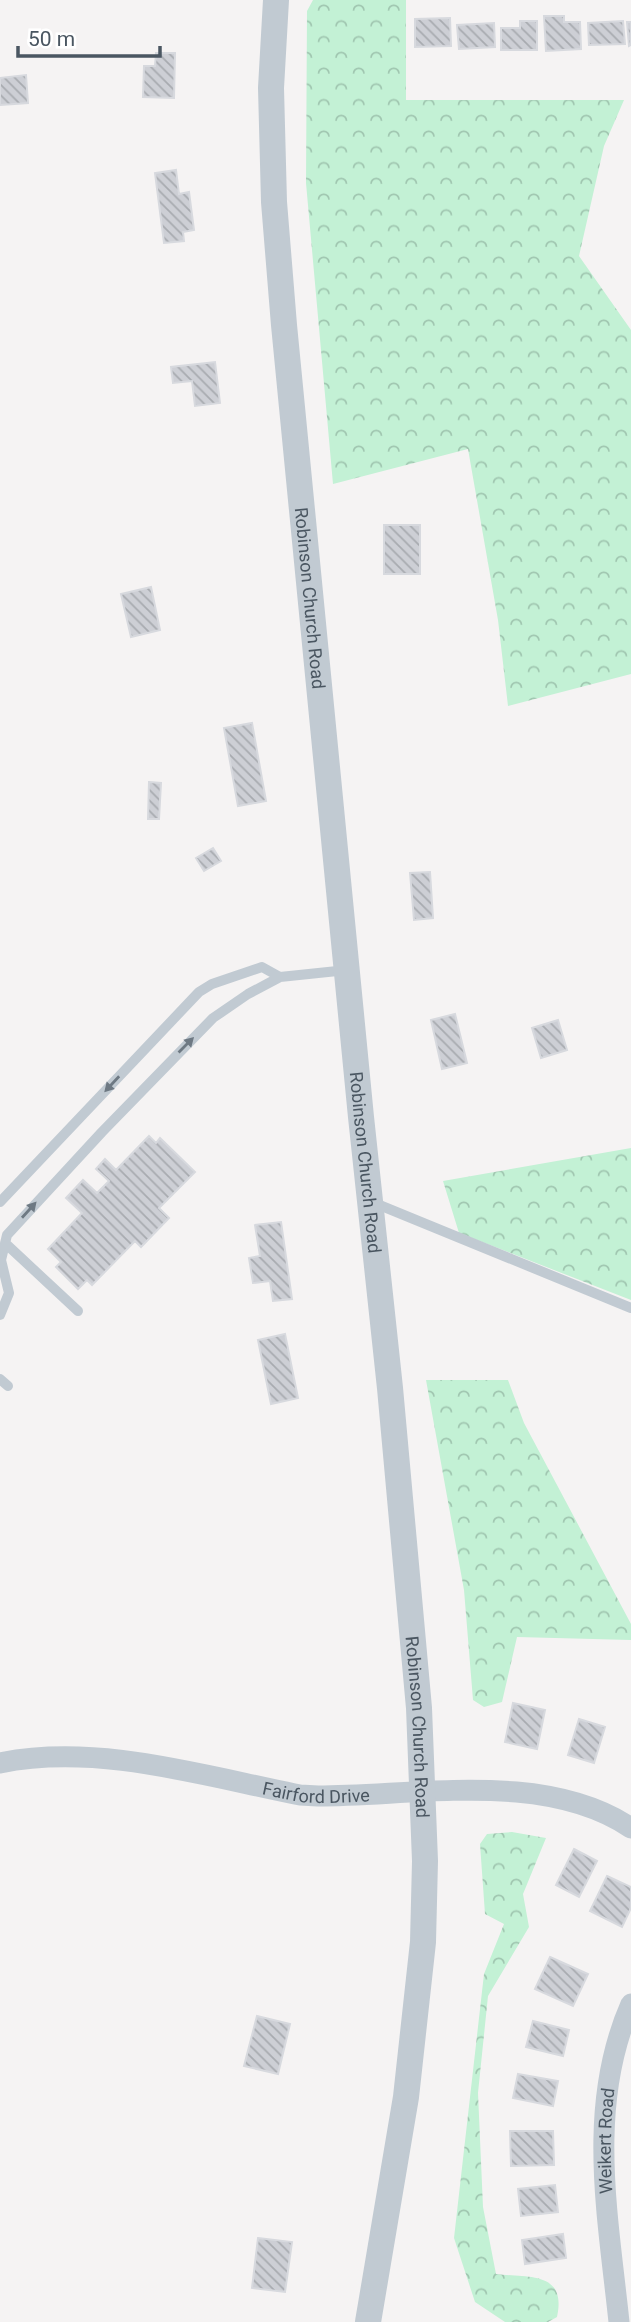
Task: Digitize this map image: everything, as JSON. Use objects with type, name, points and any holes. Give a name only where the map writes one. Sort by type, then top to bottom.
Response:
[{"type":"street","name":"Robinson Church Road","points":[[276,0],[271,88],[274,202],[296,460],[390,1388],[419,1708],[425,1861],[423,1942],[406,2097],[368,2322]]},
{"type":"street","name":"Fairford Drive","points":[[0,1763],[33,1758],[87,1757],[140,1763],[300,1795],[480,1791],[533,1794],[589,1807],[616,1818],[631,1828]]},
{"type":"street","name":"Weikert Road","points":[[619,2322],[603,2160],[603,2115],[610,2070],[623,2022],[631,2004]]},
{"type":"lane","points":[[0,1202],[199,992],[262,967],[281,977]]},
{"type":"lane","points":[[0,1315],[9,1293],[1,1260],[7,1235],[213,1018],[248,994],[281,977],[347,970]]},
{"type":"lane","points":[[369,1201],[631,1308]]},
{"type":"lane","points":[[5,1244],[78,1311]]},
{"type":"green space","points":[[313,0],[406,0],[406,100],[624,100],[604,146],[579,256],[631,330],[631,674],[508,706],[498,620],[468,449],[333,484],[306,183],[307,11]]},
{"type":"green space","points":[[631,1148],[631,1300],[459,1233],[443,1181]]},
{"type":"green space","points":[[426,1380],[508,1380],[524,1423],[631,1624],[631,1640],[517,1637],[502,1702],[484,1707],[473,1700],[464,1590]]},
{"type":"green space","points":[[512,1832],[546,1838],[523,1894],[529,1927],[488,1996],[478,2093],[483,2207],[496,2274],[532,2277],[551,2284],[556,2291],[559,2302],[557,2317],[548,2322],[505,2322],[475,2302],[454,2238],[484,1974],[504,1924],[485,1914],[480,1844],[487,1834]]},
{"type":"building","points":[[544,16],[564,16],[564,22],[580,22],[581,49],[546,51]]},
{"type":"building","points":[[450,18],[451,46],[415,47],[415,19]]},
{"type":"building","points":[[520,21],[537,21],[537,50],[501,50],[501,28],[520,28]]},
{"type":"building","points":[[623,21],[625,44],[589,45],[588,23]]},
{"type":"building","points":[[627,22],[631,22],[629,46]]},
{"type":"building","points":[[494,23],[495,47],[459,49],[457,25]]},
{"type":"building","points":[[156,53],[175,53],[174,98],[143,97],[144,66],[155,66]]},
{"type":"building","points":[[26,75],[28,103],[0,105],[0,78]]},
{"type":"building","points":[[176,170],[179,194],[189,192],[194,230],[183,232],[184,241],[164,243],[155,173]]},
{"type":"building","points":[[215,362],[220,403],[195,406],[192,381],[173,383],[171,367]]},
{"type":"building","points":[[384,525],[420,525],[420,574],[384,574]]},
{"type":"building","points":[[151,587],[160,630],[131,637],[121,594]]},
{"type":"building","points":[[252,723],[266,801],[238,806],[224,728]]},
{"type":"building","points":[[149,782],[161,783],[159,819],[148,819]]},
{"type":"building","points":[[213,848],[221,861],[204,871],[196,858]]},
{"type":"building","points":[[430,872],[433,918],[414,920],[410,873]]},
{"type":"building","points":[[455,1014],[467,1063],[442,1069],[431,1020]]},
{"type":"building","points":[[558,1020],[567,1050],[541,1058],[532,1028]]},
{"type":"building","points":[[149,1136],[156,1143],[160,1138],[195,1172],[159,1208],[169,1218],[141,1247],[135,1241],[92,1285],[87,1280],[78,1289],[56,1267],[61,1262],[48,1249],[82,1213],[66,1198],[83,1180],[97,1193],[109,1181],[96,1169],[105,1159],[116,1170]]},
{"type":"building","points":[[281,1222],[292,1299],[273,1301],[270,1281],[253,1283],[249,1258],[260,1256],[255,1225]]},
{"type":"building","points":[[285,1334],[298,1398],[271,1404],[258,1340]]},
{"type":"building","points":[[513,1703],[545,1710],[537,1749],[505,1742]]},
{"type":"building","points":[[579,1719],[605,1727],[594,1763],[568,1755]]},
{"type":"building","points":[[574,1849],[597,1861],[579,1897],[556,1885]]},
{"type":"building","points":[[607,1876],[631,1887],[631,1908],[622,1927],[590,1911]]},
{"type":"building","points":[[550,1957],[588,1974],[573,2006],[535,1989]]},
{"type":"building","points":[[257,2016],[290,2024],[278,2074],[244,2066]]},
{"type":"building","points":[[533,2021],[569,2030],[563,2056],[526,2047]]},
{"type":"building","points":[[518,2074],[558,2081],[553,2106],[513,2098]]},
{"type":"building","points":[[510,2131],[553,2131],[554,2165],[511,2166]]},
{"type":"building","points":[[555,2185],[558,2212],[521,2216],[518,2189]]},
{"type":"building","points":[[563,2234],[566,2258],[525,2264],[522,2240]]},
{"type":"building","points":[[258,2238],[292,2242],[285,2292],[252,2288]]}]
